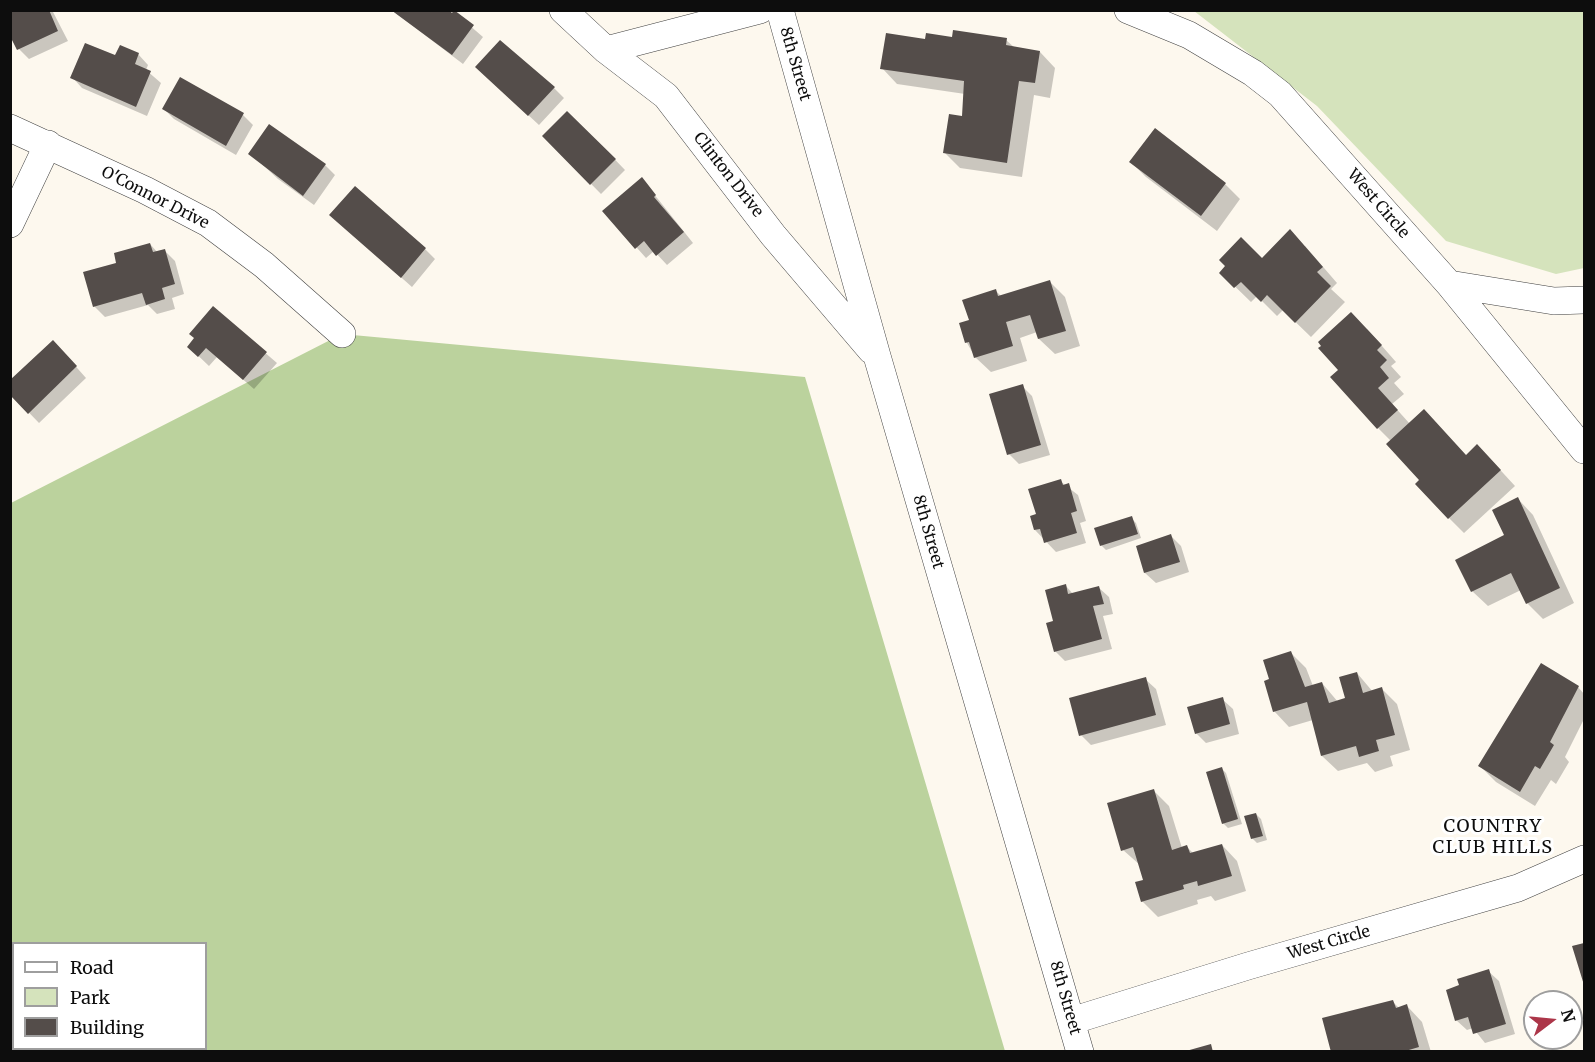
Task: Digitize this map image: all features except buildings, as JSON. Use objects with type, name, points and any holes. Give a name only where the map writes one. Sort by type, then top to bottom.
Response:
[{"type":"street","name":"Clinton Drive","points":[[563,10],[606,50],[666,96],[773,235],[877,356]]},
{"type":"street","points":[[606,50],[760,10]]},
{"type":"street","name":"8th Street","points":[[780,10],[877,356],[1080,1052]]},
{"type":"street","name":"West Circle","points":[[1128,10],[1189,35],[1253,73],[1280,94],[1449,284],[1584,450]]},
{"type":"street","name":"O'Connor Drive","points":[[10,129],[48,144],[208,223],[264,265],[342,334]]},
{"type":"street","points":[[10,224],[48,144]]},
{"type":"street","points":[[1449,284],[1554,301],[1584,300]]},
{"type":"street","name":"West Circle","points":[[1071,1021],[1248,966],[1518,888],[1584,859]]},
{"type":"green space","points":[[1194,11],[1584,11],[1584,268],[1556,274],[1446,241],[1317,106]]},
{"type":"green space","points":[[342,334],[805,377],[1005,1051],[11,1052],[11,503]]},
{"type":"district","name":"COUNTRY CLUB HILLS","points":[[1493,837]]}]
